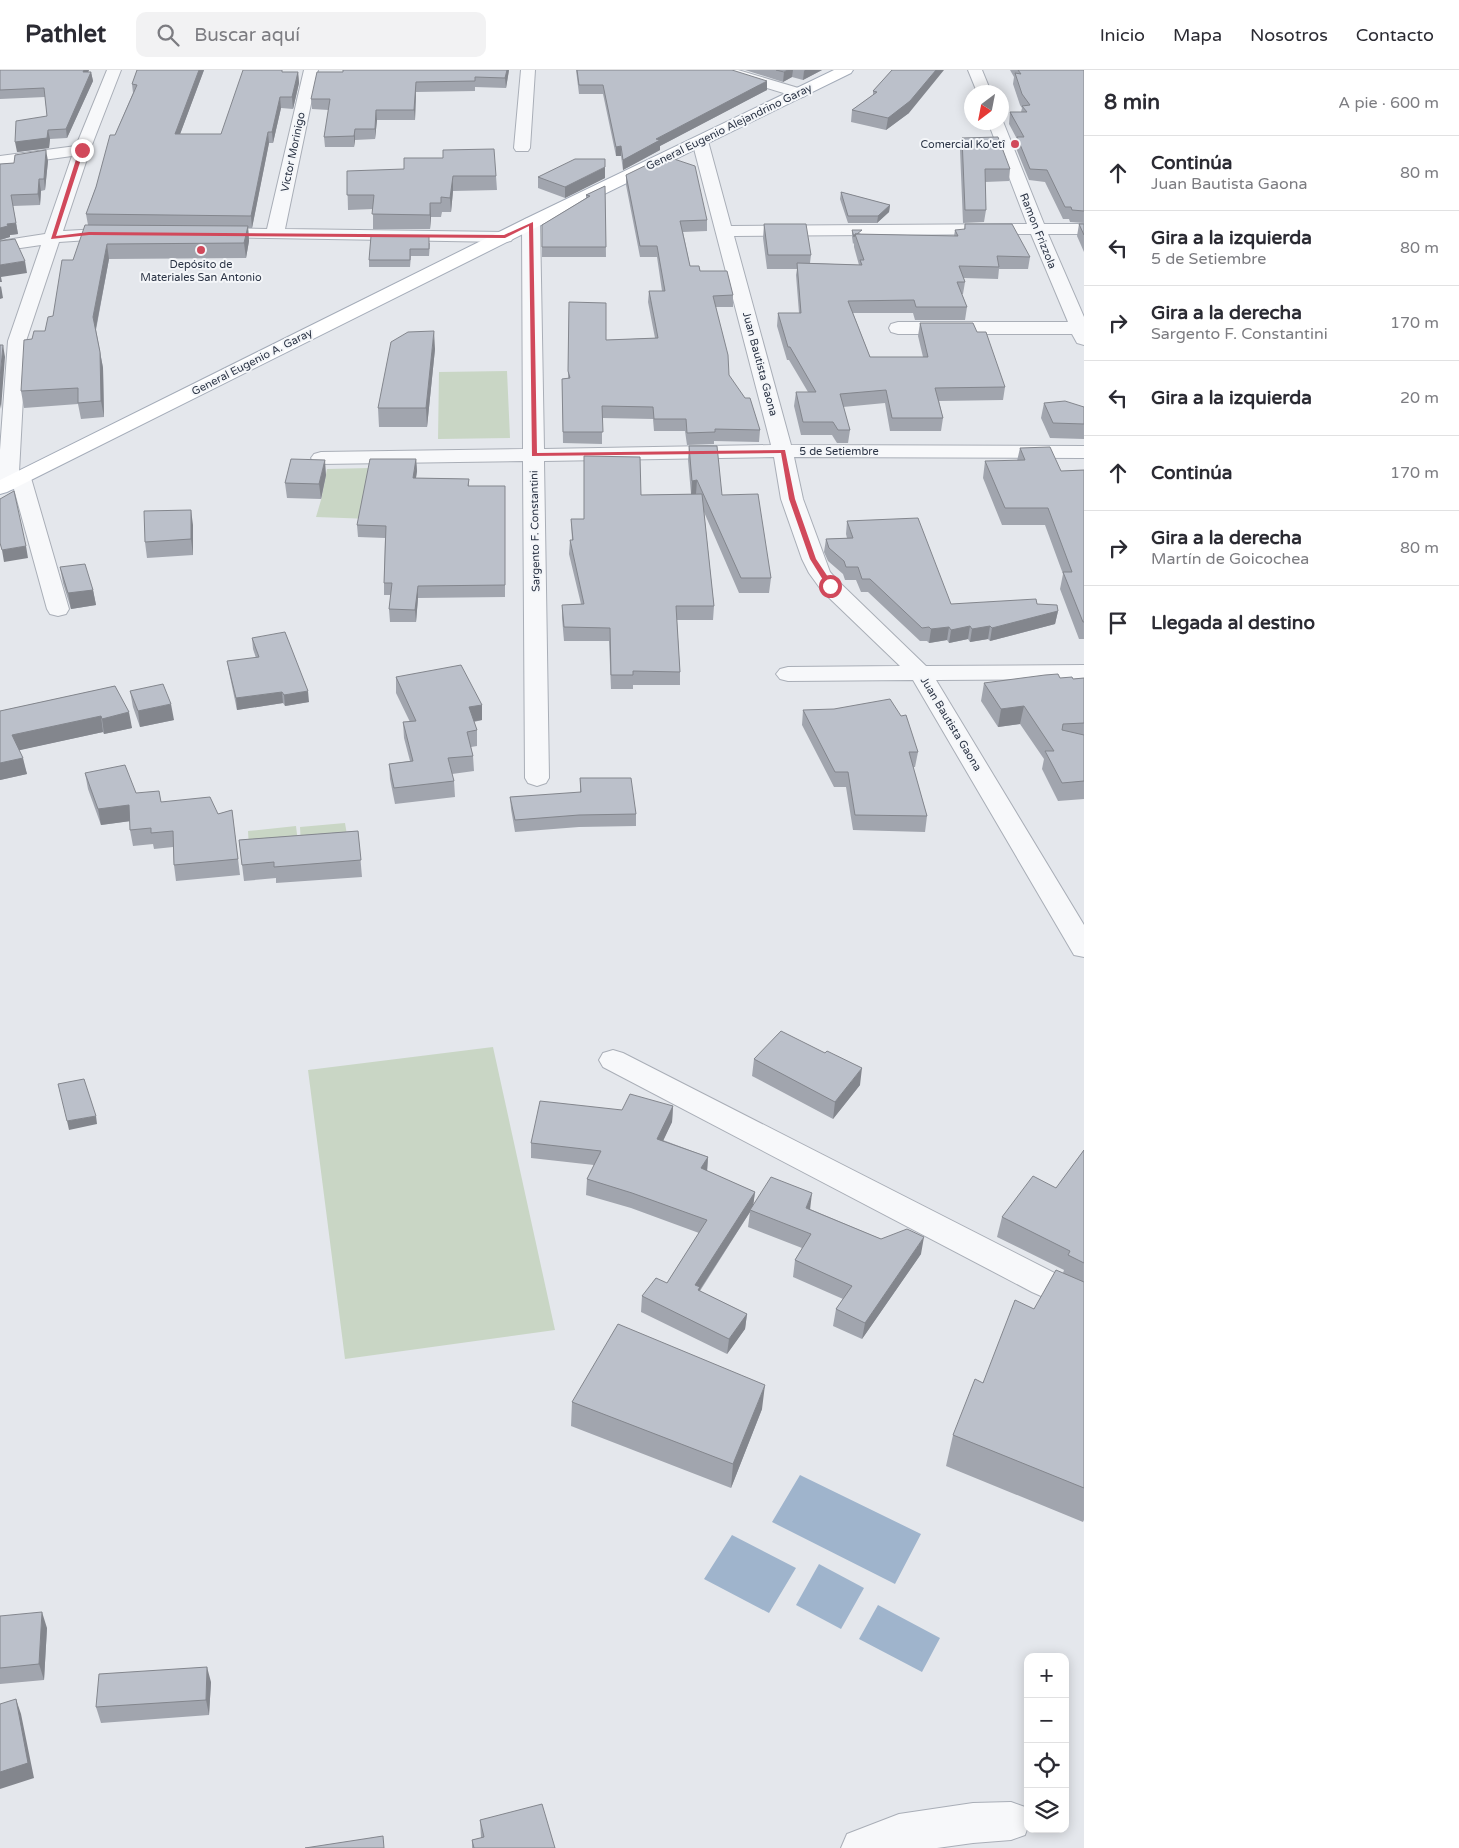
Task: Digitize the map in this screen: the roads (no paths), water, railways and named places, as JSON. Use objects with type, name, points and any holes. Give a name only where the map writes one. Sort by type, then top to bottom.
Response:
[{"type":"main road","name":"General Eugenio Alejandrino Garay","points":[[505,236],[846,70]]},
{"type":"main road","name":"General Eugenio A. Garay","points":[[10,483],[505,236]]},
{"type":"street","points":[[58,609],[10,483],[8,343],[53,238],[82,150],[114,70]]},
{"type":"street","name":"Victor Morinigo","points":[[275,234],[311,70]]},
{"type":"street","points":[[522,148],[528,70]]},
{"type":"street","points":[[722,70],[800,93]]},
{"type":"street","points":[[975,70],[981,85]]},
{"type":"street","name":"Ramon Frizzola","points":[[999,130],[1036,229],[1081,334]]},
{"type":"street","name":"Juan Bautista Gaona","points":[[700,142],[783,451],[792,499],[813,559],[820,573],[830,586],[920,673],[1084,948]]},
{"type":"street","points":[[0,161],[82,150]]},
{"type":"street","name":"Sargento F. Constantini","points":[[532,223],[537,778]]},
{"type":"street","points":[[725,231],[1084,229]]},
{"type":"street","points":[[0,246],[89,233],[138,233]]},
{"type":"street","points":[[197,234],[505,236]]},
{"type":"street","points":[[479,250],[504,250],[514,253],[532,267]]},
{"type":"street","points":[[898,328],[1081,334]]},
{"type":"street","name":"5 de Setiembre","points":[[321,458],[783,451],[1084,452]]},
{"type":"street","points":[[788,674],[1084,672]]},
{"type":"street","points":[[613,1060],[1043,1283],[1084,1302]]},
{"type":"street","points":[[861,1848],[899,1834],[1011,1821]]},
{"type":"water","points":[[800,1475],[921,1534],[895,1584],[772,1522]]},
{"type":"water","points":[[732,1535],[796,1568],[769,1613],[704,1579]]},
{"type":"water","points":[[819,1564],[864,1588],[841,1629],[796,1605]]},
{"type":"water","points":[[878,1605],[940,1638],[922,1672],[859,1639]]},
{"type":"place","name":"Comercial Ko'etî","points":[[1015,144]]},
{"type":"place","name":"Depósito de Materiales San Antonio","points":[[201,250]]}]
